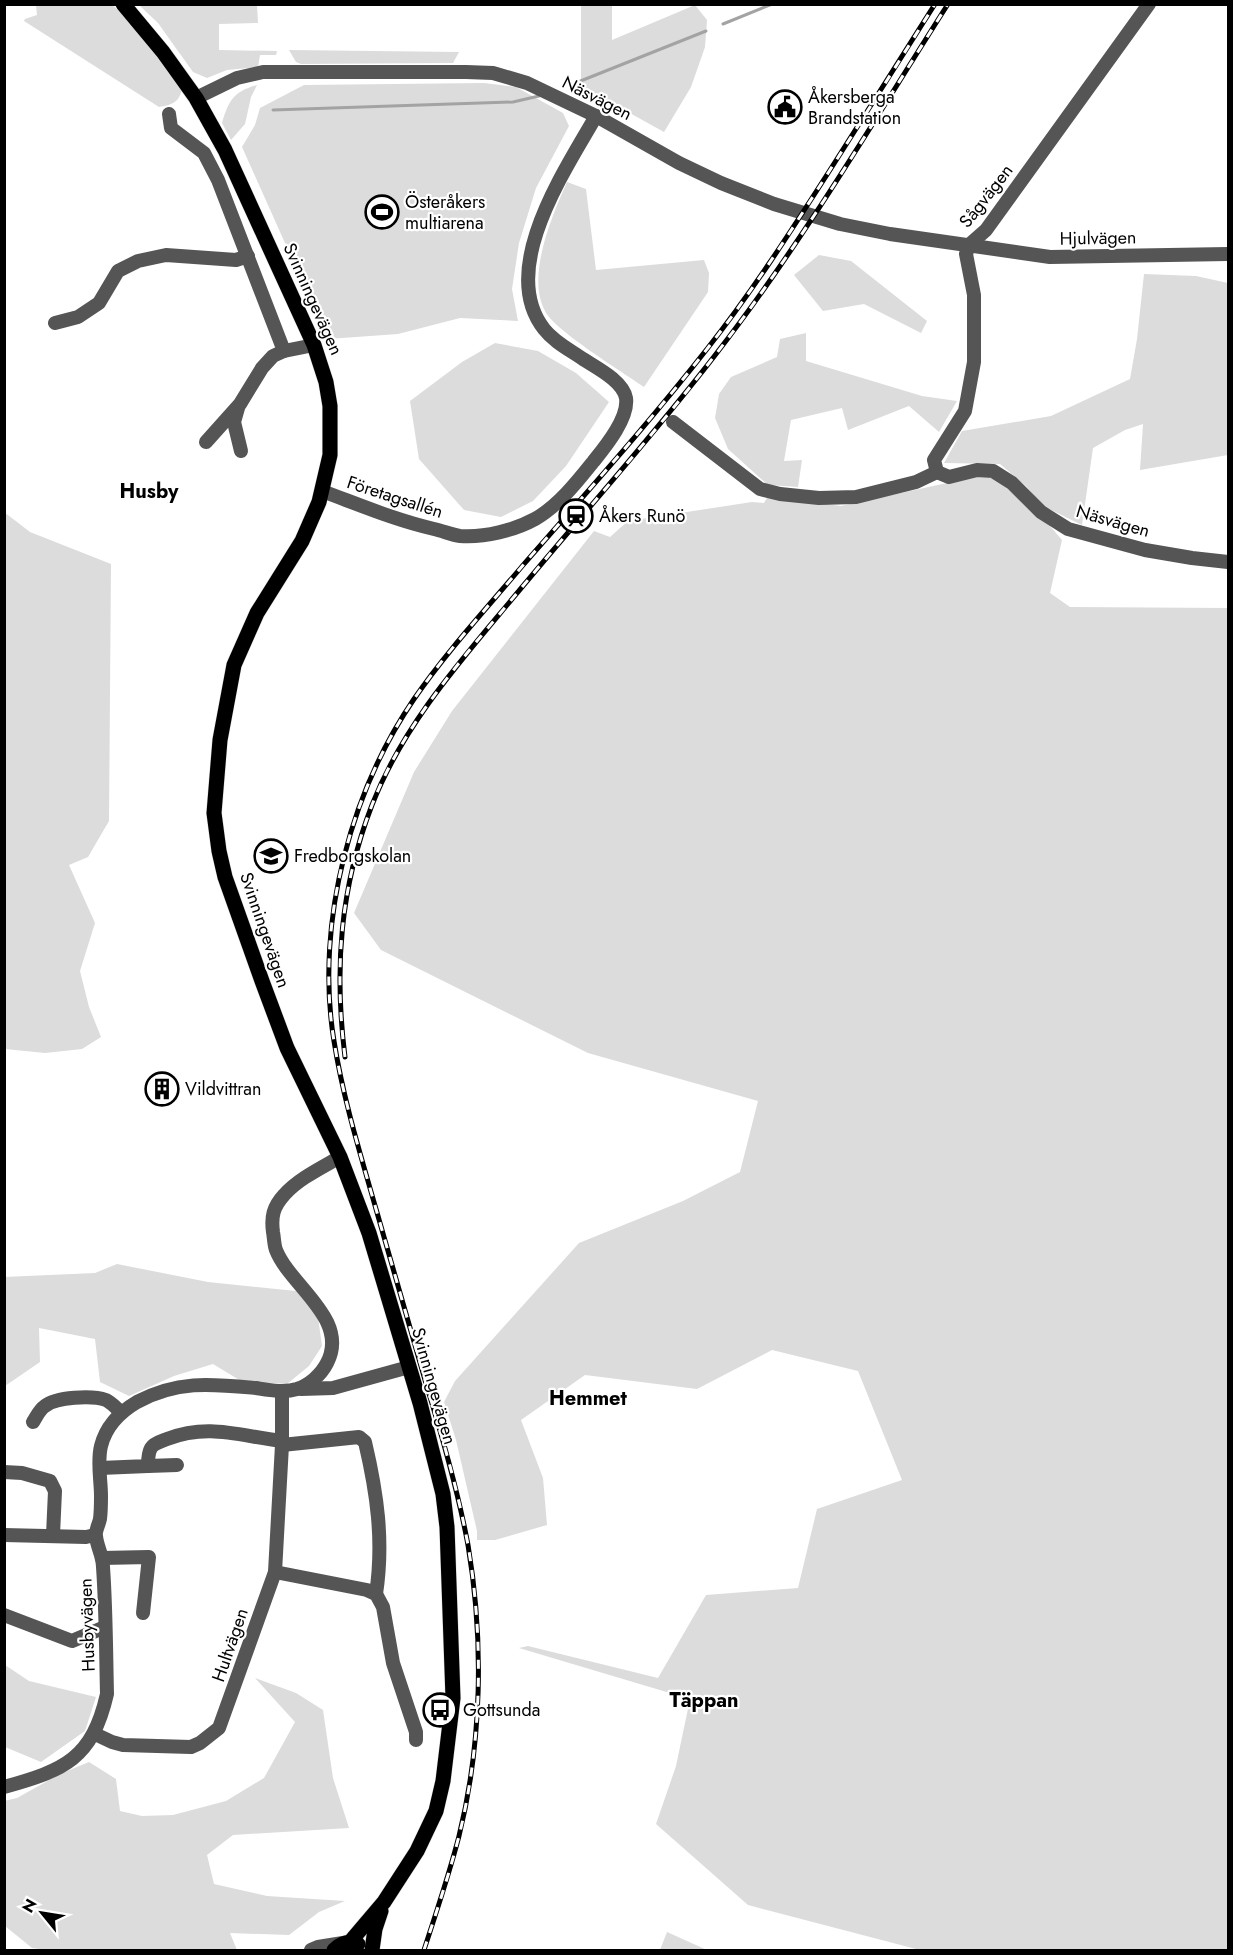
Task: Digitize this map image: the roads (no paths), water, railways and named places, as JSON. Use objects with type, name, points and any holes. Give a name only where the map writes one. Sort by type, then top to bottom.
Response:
[{"type":"main road","name":"Svinningevägen","points":[[123,4],[164,52],[196,98],[225,150],[314,345],[326,382],[330,406],[330,455],[322,491],[308,528],[257,613],[234,665],[225,702],[218,749],[214,813],[225,877],[287,1048],[340,1157],[369,1233],[409,1367],[442,1494],[447,1527],[453,1698],[443,1781],[435,1810],[417,1851],[384,1902],[342,1945]]},
{"type":"main road","name":"Svinningevägen","points":[[372,1950],[375,1929],[384,1902]]},
{"type":"main road","points":[[342,1945],[363,1946],[367,1950]]},
{"type":"street","name":"Sågvägen","points":[[937,472],[934,460],[965,411],[974,363],[974,295],[966,254],[969,245],[986,230],[1149,4]]},
{"type":"street","name":"Näsvägen","points":[[196,98],[237,78],[263,72],[493,73],[527,83],[596,116],[701,174],[774,204],[840,224],[890,234],[969,245]]},
{"type":"street","points":[[169,114],[171,128],[198,147],[210,164],[227,201],[284,351]]},
{"type":"street","name":"Företagsallén","points":[[322,491],[401,522],[461,536],[487,534],[513,528],[536,518],[561,498],[607,444],[624,413],[625,394],[608,376],[543,329],[532,307],[528,284],[535,235],[548,199],[596,116]]},
{"type":"street","name":"Hjulvägen","points":[[969,245],[1050,257],[1228,254]]},
{"type":"street","points":[[55,323],[78,317],[99,303],[118,271],[138,261],[166,255],[236,260],[248,256]]},
{"type":"street","points":[[240,451],[234,422],[235,414],[266,364],[273,356],[284,351],[314,345]]},
{"type":"street","points":[[206,442],[240,404]]},
{"type":"street","points":[[673,422],[760,489],[780,494],[819,498],[856,497],[916,482],[937,472]]},
{"type":"street","name":"Näsvägen","points":[[937,472],[949,477],[977,470],[993,471],[1012,483],[1041,512],[1068,529],[1145,550],[1228,562]]},
{"type":"street","points":[[289,1390],[314,1379],[327,1362],[332,1350],[333,1335],[321,1310],[276,1250],[271,1220],[272,1211],[284,1194],[310,1174],[340,1157]]},
{"type":"street","name":"Husbyvägen","points":[[4,1787],[46,1775],[64,1764],[87,1746],[103,1714],[107,1694],[105,1627],[102,1558],[96,1535],[100,1521],[100,1448],[104,1436],[121,1412],[147,1397],[188,1385],[213,1384],[289,1390],[333,1388],[409,1367]]},
{"type":"street","name":"Hultvägen","points":[[95,1734],[123,1745],[191,1747],[215,1732],[222,1721],[275,1572],[282,1443],[289,1390]]},
{"type":"street","points":[[33,1422],[46,1405],[70,1398],[98,1398],[112,1404],[121,1412]]},
{"type":"street","points":[[148,1466],[149,1451],[154,1444],[197,1431],[213,1430],[282,1443],[359,1437],[365,1442],[376,1489],[379,1526],[378,1576],[375,1594]]},
{"type":"street","points":[[100,1468],[177,1465]]},
{"type":"street","points":[[4,1472],[22,1473],[50,1482],[55,1491],[53,1535]]},
{"type":"street","points":[[4,1535],[86,1537],[96,1535]]},
{"type":"street","points":[[102,1558],[149,1557],[143,1613]]},
{"type":"street","points":[[275,1572],[367,1590],[375,1594],[383,1607],[393,1663],[416,1732],[416,1740]]},
{"type":"street","points":[[4,1615],[72,1641],[105,1627]]},
{"type":"street","points":[[311,1950],[318,1947],[342,1945]]},
{"type":"waterway","points":[[723,24],[772,4]]},
{"type":"waterway","points":[[578,82],[706,31]]},
{"type":"waterway","points":[[273,110],[513,102],[539,96]]},
{"type":"railway","points":[[424,1950],[447,1879],[467,1801],[476,1728],[477,1617],[468,1545],[455,1485],[358,1146],[334,1041],[329,995],[330,949],[335,902],[344,857],[356,815],[372,775],[414,699],[468,630],[640,431],[724,327],[786,238],[935,4]]},
{"type":"railway","points":[[345,1057],[340,960],[346,898],[361,836],[372,805],[399,750],[432,699],[469,651],[665,418],[748,312],[836,182],[948,4]]},
{"type":"place","name":"Åkersberga Brandstation","points":[[785,107]]},
{"type":"place","name":"Österåkers multiarena","points":[[382,212]]},
{"type":"place","name":"Åkers Runö","points":[[576,516]]},
{"type":"place","name":"Fredborgskolan","points":[[271,856]]},
{"type":"place","name":"Vildvittran","points":[[162,1089]]},
{"type":"place","name":"Gottsunda","points":[[440,1710]]},
{"type":"district","name":"Husby","points":[[149,491]]},
{"type":"district","name":"Hemmet","points":[[588,1398]]},
{"type":"district","name":"Täppan","points":[[704,1700]]}]
